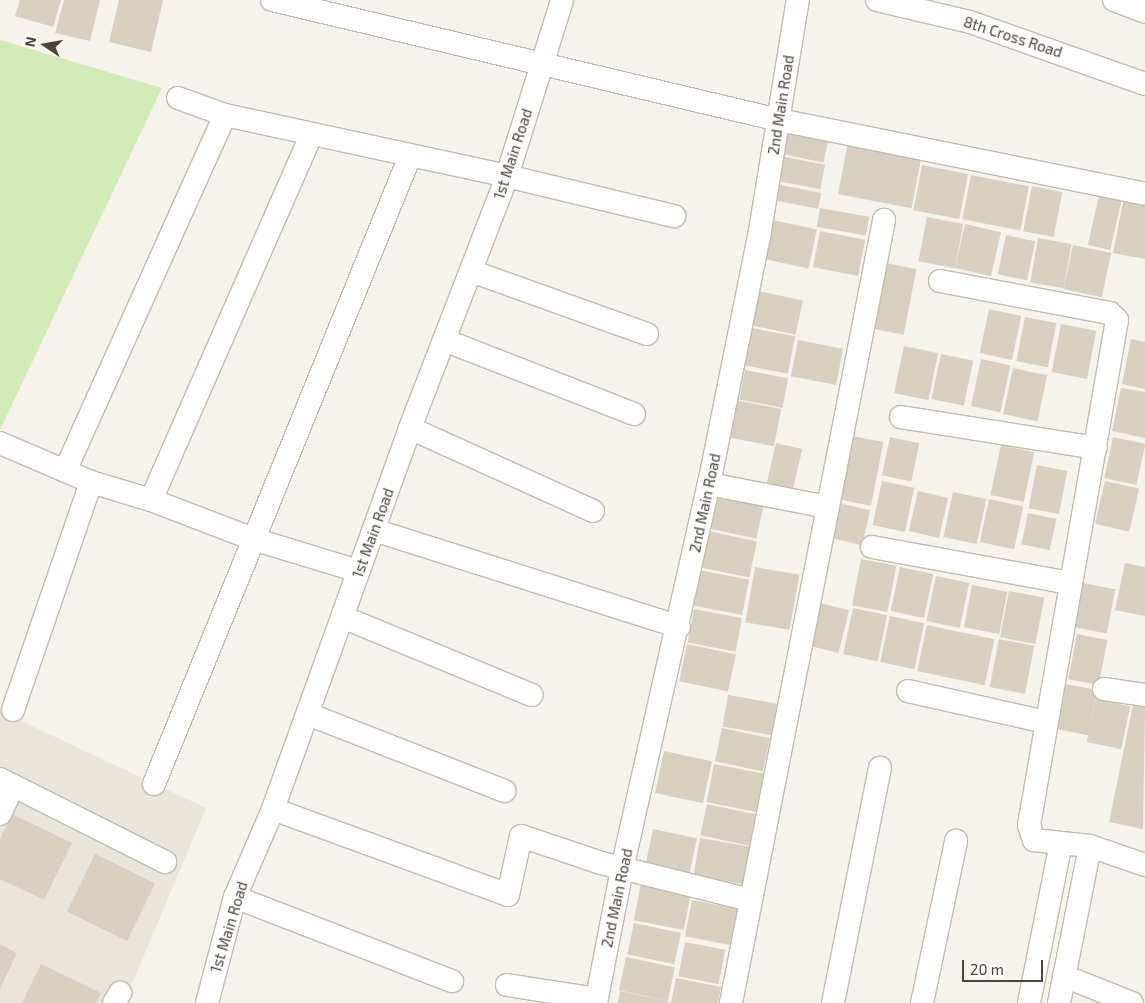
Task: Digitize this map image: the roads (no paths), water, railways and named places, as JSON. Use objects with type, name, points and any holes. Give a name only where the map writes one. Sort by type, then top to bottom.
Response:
[{"type":"street","points":[[272,0],[779,120],[1145,194]]},
{"type":"street","name":"1st Main Road","points":[[207,1003],[235,897],[273,809],[344,618],[358,571],[410,428],[507,176],[562,0]]},
{"type":"street","name":"2nd Main Road","points":[[596,1001],[622,869],[709,484],[779,120],[798,0]]},
{"type":"street","name":"8th Cross Road","points":[[878,0],[970,22],[1145,84]]},
{"type":"street","points":[[1114,0],[1145,12]]},
{"type":"street","points":[[178,98],[225,114],[311,135],[507,176],[674,216]]},
{"type":"street","points":[[65,471],[225,114]]},
{"type":"street","points":[[151,500],[311,135]]},
{"type":"street","points":[[154,784],[410,156]]},
{"type":"street","points":[[731,1003],[884,220]]},
{"type":"street","points":[[471,271],[647,334]]},
{"type":"street","points":[[940,280],[1110,313],[1117,320],[1096,448],[1046,722],[1030,834],[1034,840],[1090,846],[1145,865]]},
{"type":"street","points":[[444,340],[634,414]]},
{"type":"street","points":[[902,417],[1096,448]]},
{"type":"street","points":[[410,428],[593,511]]},
{"type":"street","points":[[0,443],[91,482],[151,500],[253,539],[358,571]]},
{"type":"street","points":[[13,710],[91,482]]},
{"type":"street","points":[[709,484],[828,507]]},
{"type":"street","points":[[374,530],[678,627]]},
{"type":"street","points":[[872,547],[1071,583]]},
{"type":"street","points":[[344,618],[532,695]]},
{"type":"street","points":[[1104,689],[1145,695]]},
{"type":"street","points":[[908,691],[1046,722]]},
{"type":"street","points":[[308,714],[504,791]]},
{"type":"street","points":[[833,1003],[880,768]]},
{"type":"street","points":[[0,814],[7,783],[165,862]]},
{"type":"street","points":[[273,809],[508,895],[521,836],[622,869],[751,900]]},
{"type":"street","points":[[922,1003],[956,842]]},
{"type":"street","points":[[1029,1003],[1061,843]]},
{"type":"street","points":[[1059,1003],[1090,846]]},
{"type":"street","points":[[235,897],[452,981]]},
{"type":"street","points":[[1064,976],[1132,1003]]},
{"type":"street","points":[[507,984],[596,1001]]}]
